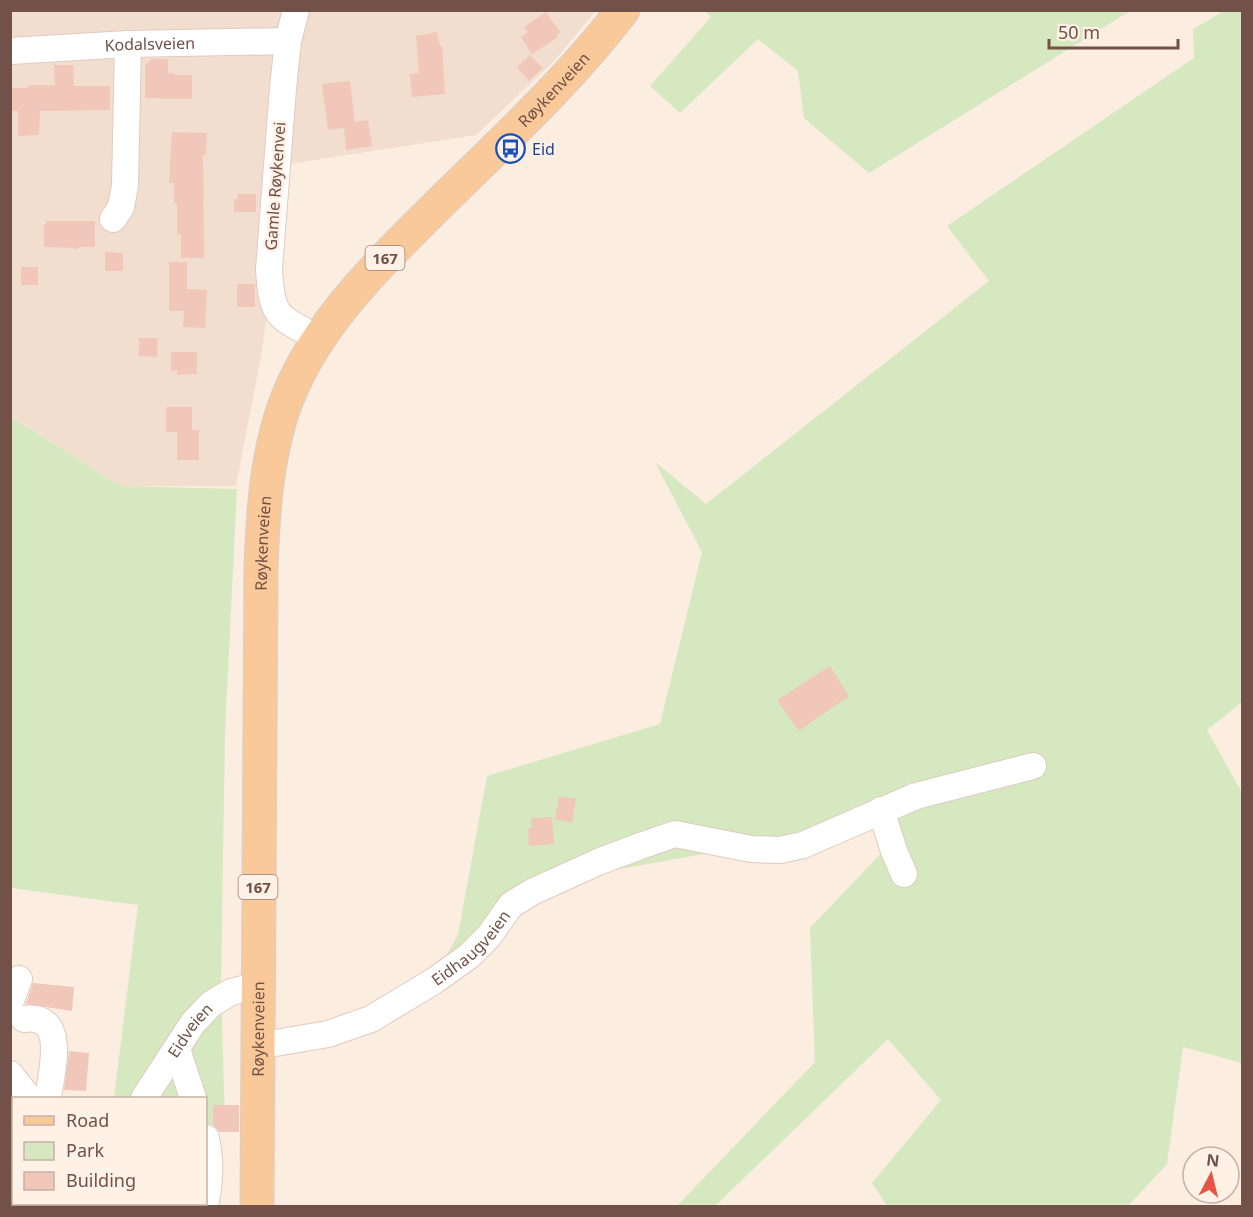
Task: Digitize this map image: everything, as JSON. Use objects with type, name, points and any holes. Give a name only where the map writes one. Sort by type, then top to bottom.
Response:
[{"type":"main road","name":"Røykenveien","points":[[257,1206],[261,567],[264,504],[270,461],[284,410],[296,380],[318,338],[348,298],[572,69],[622,10]]},
{"type":"street","name":"Gamle Røykenvei","points":[[296,10],[288,41],[269,269],[271,298],[284,320],[318,338]]},
{"type":"street","name":"Kodalsveien","points":[[10,51],[128,44],[288,41]]},
{"type":"street","points":[[113,219],[122,207],[125,186],[128,44]]},
{"type":"street","points":[[904,874],[881,810],[916,796],[1033,766]]},
{"type":"street","name":"Eidhaugveien","points":[[258,1046],[328,1034],[371,1018],[434,981],[469,956],[489,936],[511,905],[532,892],[598,862],[675,834],[751,849],[780,850],[803,845],[881,810]]},
{"type":"street","points":[[19,979],[17,1011],[45,1023],[51,1030],[55,1041],[48,1097]]},
{"type":"street","name":"Eidveien","points":[[145,1097],[193,1023],[211,1004],[231,992],[258,985]]},
{"type":"street","points":[[177,1049],[193,1097]]},
{"type":"street","points":[[10,1074],[28,1097]]},
{"type":"street","points":[[207,1143],[210,1185],[207,1198]]},
{"type":"shaded area","points":[[10,11],[596,11],[554,61],[476,135],[289,164],[261,356],[236,486],[120,486],[11,416]]},
{"type":"green space","points":[[705,11],[1130,11],[869,173],[804,118],[798,71],[758,39],[680,113],[650,86],[711,17]]},
{"type":"green space","points":[[1224,11],[1242,11],[1242,702],[1207,730],[1242,790],[1242,1063],[1183,1047],[1167,1164],[1128,1206],[887,1206],[872,1183],[941,1100],[888,1039],[715,1206],[677,1206],[815,1062],[810,928],[890,844],[889,795],[765,862],[721,851],[552,881],[447,964],[446,956],[458,935],[487,776],[660,724],[702,552],[655,462],[706,504],[989,281],[947,226],[1194,58],[1193,29]]},
{"type":"green space","points":[[10,416],[120,486],[237,489],[225,731],[221,985],[225,1126],[207,1124],[207,1097],[114,1097],[138,905],[11,888]]},
{"type":"green space","points":[[94,1205],[176,1205],[176,1206]]},
{"type":"building","points":[[546,12],[560,32],[556,35],[558,37],[532,54],[521,37],[528,32],[524,27]]},
{"type":"building","points":[[437,32],[440,46],[442,46],[445,94],[412,97],[410,74],[419,73],[416,36]]},
{"type":"building","points":[[530,55],[543,68],[529,81],[517,67]]},
{"type":"building","points":[[152,59],[168,59],[168,73],[192,75],[192,99],[145,98],[145,65]]},
{"type":"building","points":[[54,65],[73,65],[74,86],[110,86],[110,110],[40,111],[39,135],[18,136],[18,111],[10,111],[10,88],[55,85]]},
{"type":"building","points":[[350,81],[355,122],[368,120],[372,146],[346,150],[344,128],[328,130],[322,84]]},
{"type":"building","points":[[172,132],[207,133],[206,155],[203,155],[204,258],[181,258],[181,234],[177,234],[177,203],[174,203],[174,183],[169,183]]},
{"type":"building","points":[[237,194],[256,194],[256,212],[234,212],[234,199],[238,199]]},
{"type":"building","points":[[46,221],[95,221],[95,247],[79,247],[75,250],[44,247]]},
{"type":"building","points":[[105,252],[123,253],[123,271],[105,271]]},
{"type":"building","points":[[169,262],[187,262],[187,289],[207,290],[205,328],[183,327],[184,311],[169,311]]},
{"type":"building","points":[[21,267],[38,267],[38,285],[21,285]]},
{"type":"building","points":[[237,284],[255,284],[255,307],[237,307]]},
{"type":"building","points":[[139,338],[158,338],[157,357],[139,356]]},
{"type":"building","points":[[171,352],[197,352],[197,374],[177,375],[177,370],[171,371]]},
{"type":"building","points":[[166,407],[192,407],[192,430],[199,430],[199,460],[177,460],[177,432],[166,432]]},
{"type":"building","points":[[830,666],[849,696],[799,731],[777,700]]},
{"type":"building","points":[[559,796],[576,799],[572,823],[555,819]]},
{"type":"building","points":[[552,817],[554,844],[529,846],[528,828],[532,828],[531,818]]},
{"type":"building","points":[[33,983],[74,987],[72,1011],[26,1004]]},
{"type":"building","points":[[69,1051],[89,1053],[86,1091],[64,1090]]},
{"type":"building","points":[[213,1105],[239,1105],[239,1132],[219,1132],[213,1125]]},
{"type":"place","name":"Eid","points":[[511,149]]}]
